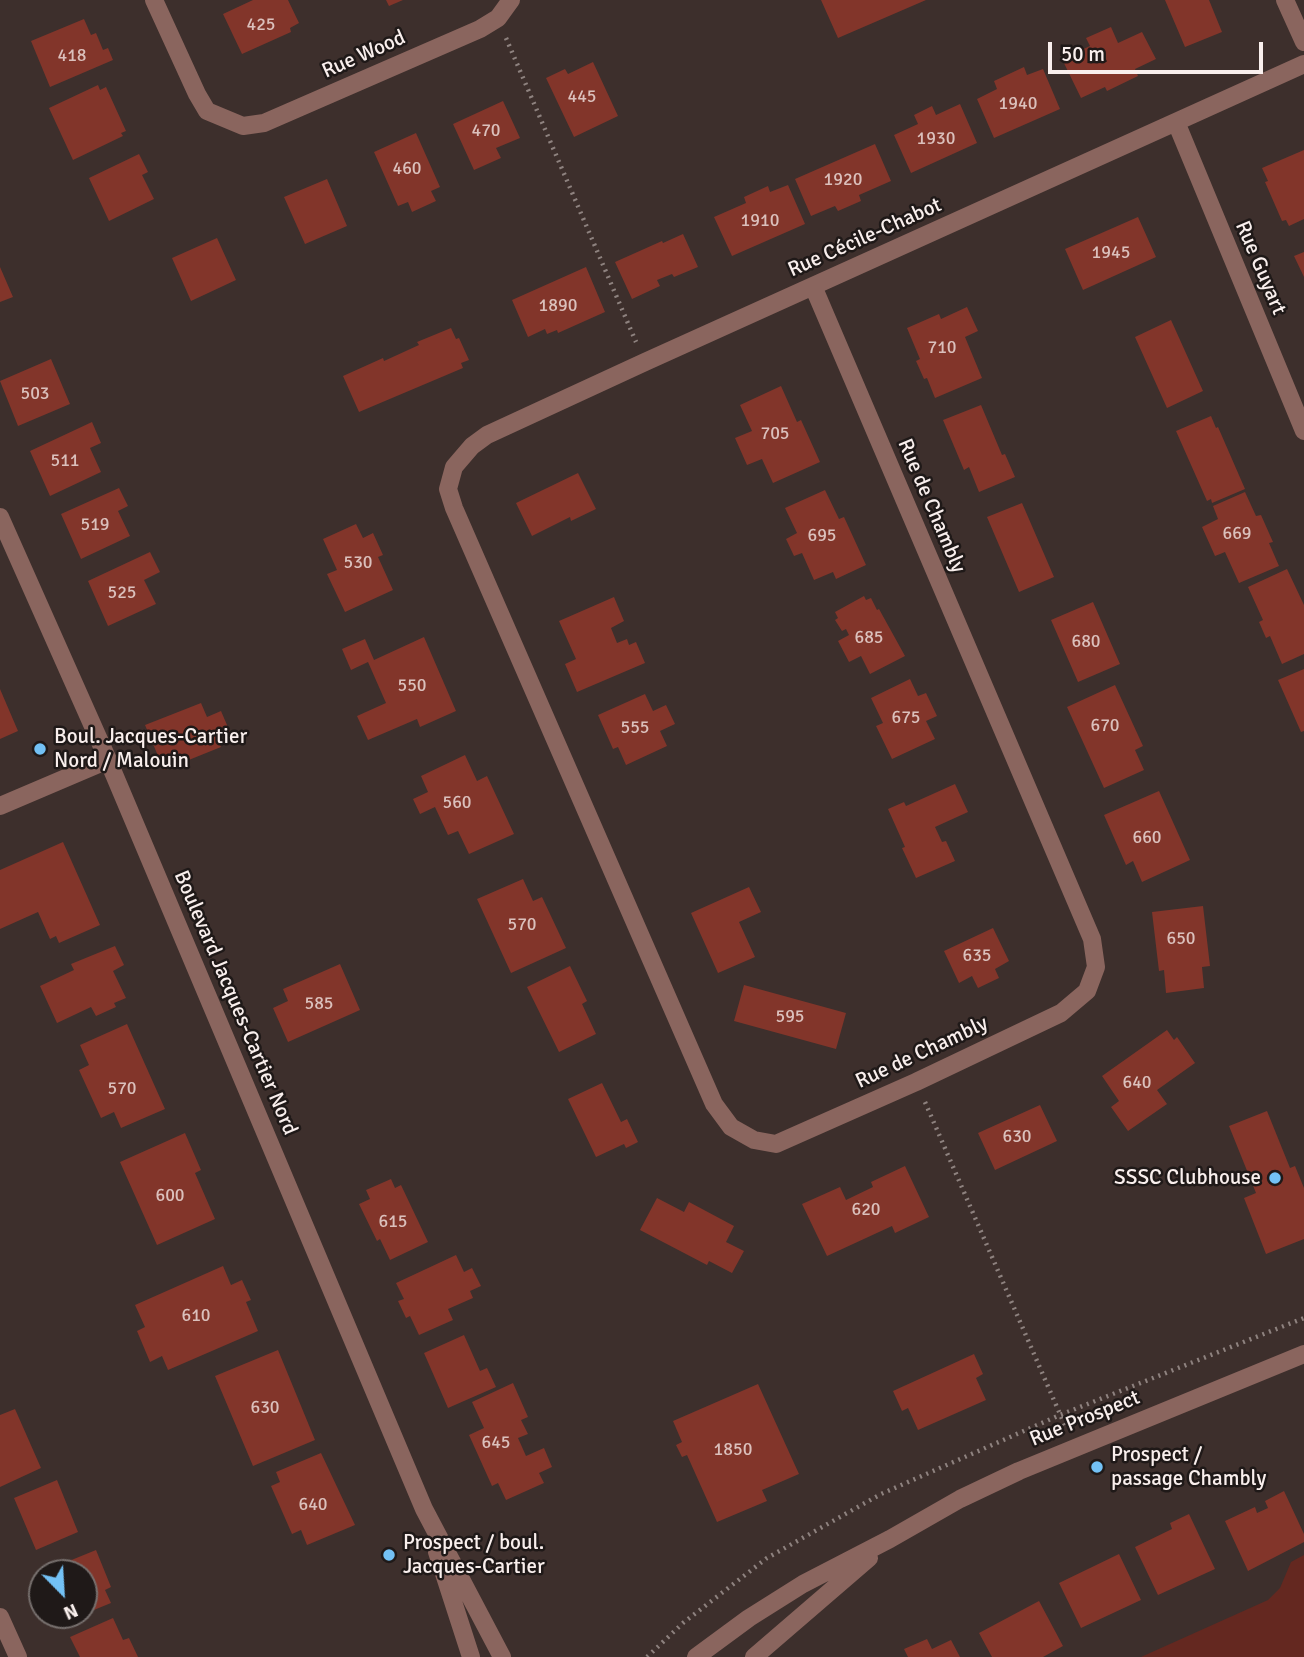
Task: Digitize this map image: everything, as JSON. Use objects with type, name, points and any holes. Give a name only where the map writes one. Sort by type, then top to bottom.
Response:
[{"type":"street","name":"Rue Wood","points":[[154,0],[207,111],[223,120],[243,126],[264,123],[481,29],[498,18],[511,0]]},
{"type":"street","points":[[1285,0],[1304,42]]},
{"type":"street","name":"Rue Cécile-Chabot","points":[[454,467],[472,446],[487,435],[1304,64]]},
{"type":"street","name":"Rue Guyart","points":[[1176,122],[1304,431]]},
{"type":"street","name":"Rue de Chambly","points":[[454,467],[448,489],[454,508],[714,1104],[731,1127],[754,1140],[776,1144],[916,1082],[1061,1013],[1087,991],[1096,967],[1092,939],[813,286]]},
{"type":"street","name":"Boulevard Jacques-Cartier Nord","points":[[0,517],[108,761],[424,1509],[502,1657]]},
{"type":"street","points":[[0,806],[108,761]]},
{"type":"street","name":"Rue Prospect","points":[[696,1657],[749,1618],[803,1584],[960,1499],[1074,1448],[1304,1354]]},
{"type":"street","name":"Boulevard Jacques-Cartier Nord","points":[[424,1509],[471,1657]]},
{"type":"street","name":"Rue Prospect","points":[[754,1657],[890,1539]]},
{"type":"street","points":[[0,1617],[18,1657]]},
{"type":"path","points":[[498,18],[645,362]]},
{"type":"path","points":[[916,1082],[1074,1448]]},
{"type":"path","points":[[647,1657],[683,1623],[767,1558],[881,1494],[1060,1415],[1304,1318]]},
{"type":"shaded area","points":[[1304,1555],[1304,1657],[1141,1657],[1268,1600],[1280,1588],[1291,1562]]},
{"type":"building","points":[[253,0],[288,0],[299,23],[290,28],[291,32],[242,54],[223,14]]},
{"type":"building","points":[[386,0],[403,0],[389,6]]},
{"type":"building","points":[[821,0],[926,0],[838,38]]},
{"type":"building","points":[[1165,0],[1209,0],[1222,32],[1185,47]]},
{"type":"building","points":[[84,19],[91,35],[96,33],[103,50],[108,48],[113,60],[50,87],[31,41]]},
{"type":"building","points":[[1111,27],[1118,43],[1142,32],[1156,59],[1135,69],[1138,76],[1107,91],[1105,87],[1081,98],[1062,59],[1090,46],[1086,38]]},
{"type":"building","points":[[593,62],[618,116],[574,137],[546,78],[565,69],[568,74]]},
{"type":"building","points":[[1024,67],[1027,75],[1043,69],[1060,109],[994,138],[977,99],[997,89],[994,81]]},
{"type":"building","points":[[98,85],[100,90],[106,87],[126,131],[121,133],[123,136],[73,160],[49,108]]},
{"type":"building","points":[[503,101],[520,138],[496,148],[501,158],[474,170],[453,124]]},
{"type":"building","points":[[960,104],[977,143],[911,173],[894,135],[918,124],[914,115],[932,106],[936,115]]},
{"type":"building","points":[[416,133],[440,187],[431,191],[436,201],[412,212],[408,202],[398,206],[374,152]]},
{"type":"building","points":[[875,144],[891,181],[859,195],[861,201],[838,211],[835,206],[811,216],[795,179]]},
{"type":"building","points":[[1304,150],[1304,219],[1289,226],[1286,220],[1282,221],[1265,182],[1268,181],[1262,168]]},
{"type":"building","points":[[139,154],[148,172],[142,175],[154,199],[109,221],[89,178]]},
{"type":"building","points":[[327,179],[347,226],[305,244],[284,197]]},
{"type":"building","points":[[788,185],[805,224],[732,256],[714,217],[746,203],[744,197],[768,186],[770,192]]},
{"type":"building","points":[[1138,217],[1156,257],[1083,290],[1065,249]]},
{"type":"building","points":[[683,234],[698,267],[674,277],[672,274],[657,280],[660,286],[632,299],[615,262]]},
{"type":"building","points":[[217,238],[236,280],[191,301],[172,258]]},
{"type":"building","points":[[1304,252],[1304,277],[1294,256]]},
{"type":"building","points":[[0,267],[13,297],[0,302]]},
{"type":"building","points":[[586,267],[605,312],[558,333],[557,330],[547,334],[545,329],[528,337],[512,300]]},
{"type":"building","points":[[967,307],[978,331],[965,337],[982,378],[935,398],[916,361],[920,359],[907,328],[939,314],[941,319]]},
{"type":"building","points":[[1171,320],[1203,391],[1167,408],[1135,337]]},
{"type":"building","points":[[451,328],[469,360],[461,363],[463,368],[359,412],[343,376],[383,358],[384,361],[419,345],[417,342]]},
{"type":"building","points":[[51,359],[70,404],[18,426],[0,381]]},
{"type":"building","points":[[781,386],[797,422],[801,420],[820,462],[773,483],[762,459],[747,465],[735,438],[752,431],[740,405]]},
{"type":"building","points":[[981,405],[1002,455],[1005,454],[1015,477],[979,492],[969,467],[964,470],[943,420]]},
{"type":"building","points":[[1211,416],[1245,489],[1212,503],[1211,499],[1207,501],[1176,431]]},
{"type":"building","points":[[92,422],[101,443],[90,448],[101,472],[50,496],[30,451]]},
{"type":"building","points":[[578,473],[596,509],[571,521],[570,517],[532,536],[516,503]]},
{"type":"building","points":[[119,488],[128,506],[118,511],[130,536],[81,559],[61,514]]},
{"type":"building","points":[[825,490],[839,519],[844,517],[866,565],[836,579],[833,572],[814,580],[802,553],[794,556],[786,539],[797,533],[785,508]]},
{"type":"building","points":[[1245,492],[1256,516],[1261,515],[1273,542],[1269,543],[1279,566],[1239,583],[1225,552],[1215,556],[1202,527],[1218,519],[1213,506]]},
{"type":"building","points":[[1022,503],[1054,577],[1019,592],[987,517]]},
{"type":"building","points":[[356,524],[363,538],[373,533],[383,555],[378,557],[393,590],[345,612],[327,574],[337,570],[323,539]]},
{"type":"building","points":[[150,552],[160,572],[144,580],[156,604],[108,626],[88,581]]},
{"type":"building","points":[[1287,569],[1304,605],[1304,654],[1282,664],[1270,636],[1266,638],[1259,622],[1263,620],[1248,587]]},
{"type":"building","points":[[864,596],[866,600],[871,598],[877,610],[879,609],[905,656],[870,674],[861,656],[849,662],[838,641],[849,635],[846,629],[842,631],[835,620],[838,618],[835,612]]},
{"type":"building","points":[[614,597],[624,621],[611,628],[617,643],[627,639],[629,645],[636,642],[645,663],[577,692],[565,664],[576,659],[559,621]]},
{"type":"building","points":[[1093,602],[1120,664],[1078,682],[1051,620]]},
{"type":"building","points":[[424,637],[456,711],[420,727],[417,719],[368,740],[357,716],[386,703],[368,662],[351,670],[342,649],[365,639],[374,660]]},
{"type":"building","points":[[1304,669],[1304,731],[1301,732],[1278,680]]},
{"type":"building","points":[[910,679],[918,696],[926,693],[937,716],[926,721],[935,739],[892,759],[876,726],[883,723],[871,698]]},
{"type":"building","points":[[1115,685],[1143,746],[1135,750],[1144,770],[1104,788],[1067,707]]},
{"type":"building","points":[[0,689],[18,731],[0,739]]},
{"type":"building","points":[[645,694],[653,711],[666,705],[675,724],[660,731],[667,746],[626,765],[618,747],[613,749],[598,715]]},
{"type":"building","points":[[201,703],[207,717],[221,711],[230,732],[217,737],[221,747],[164,770],[145,725]]},
{"type":"building","points":[[465,755],[477,781],[487,776],[514,834],[469,854],[458,831],[448,835],[435,807],[420,814],[413,799],[428,792],[421,776]]},
{"type":"building","points":[[955,784],[968,812],[935,827],[942,842],[946,841],[955,861],[916,878],[888,809],[904,802],[906,806]]},
{"type":"building","points":[[1159,791],[1190,860],[1142,882],[1133,861],[1126,865],[1104,815]]},
{"type":"building","points":[[63,842],[100,925],[59,943],[56,936],[50,939],[38,912],[0,929],[0,870]]},
{"type":"building","points":[[523,879],[533,901],[542,897],[566,948],[511,973],[477,899]]},
{"type":"building","points":[[749,887],[761,912],[739,922],[755,957],[718,973],[691,913]]},
{"type":"building","points":[[1203,906],[1210,966],[1202,967],[1204,988],[1166,993],[1164,970],[1159,971],[1152,912]]},
{"type":"building","points":[[993,928],[1009,961],[995,969],[999,978],[978,988],[972,976],[959,983],[944,951]]},
{"type":"building","points":[[115,946],[124,965],[113,971],[126,998],[114,1003],[116,1007],[96,1016],[91,1007],[57,1023],[40,986],[74,970],[71,964]]},
{"type":"building","points":[[340,964],[360,1010],[288,1042],[273,1008],[288,1001],[283,989]]},
{"type":"building","points":[[570,966],[587,1001],[582,1004],[596,1034],[559,1052],[527,987]]},
{"type":"building","points":[[744,985],[846,1013],[836,1049],[734,1021]]},
{"type":"building","points":[[127,1024],[165,1109],[121,1128],[114,1112],[101,1118],[79,1070],[89,1065],[80,1045]]},
{"type":"building","points":[[1167,1030],[1174,1040],[1177,1037],[1195,1063],[1157,1090],[1167,1104],[1128,1131],[1111,1107],[1119,1101],[1102,1076]]},
{"type":"building","points":[[602,1083],[621,1122],[627,1119],[638,1142],[626,1148],[624,1144],[596,1157],[568,1099]]},
{"type":"building","points":[[1040,1105],[1057,1141],[995,1170],[978,1133]]},
{"type":"building","name":"SSSC Clubhouse","points":[[1267,1111],[1290,1168],[1295,1166],[1304,1188],[1304,1239],[1266,1254],[1244,1198],[1256,1193],[1229,1126]]},
{"type":"building","points":[[185,1133],[201,1170],[195,1173],[215,1219],[157,1245],[120,1162]]},
{"type":"building","points":[[905,1166],[929,1217],[895,1233],[892,1226],[827,1256],[802,1204],[840,1187],[846,1200],[873,1187],[871,1182]]},
{"type":"building","points":[[391,1179],[395,1188],[401,1185],[428,1242],[390,1260],[380,1239],[377,1241],[359,1204],[370,1199],[366,1190]]},
{"type":"building","points":[[657,1198],[684,1212],[689,1202],[734,1226],[726,1242],[744,1251],[732,1273],[709,1261],[707,1265],[640,1230]]},
{"type":"building","points":[[456,1255],[464,1272],[472,1268],[481,1286],[470,1291],[473,1298],[448,1309],[453,1320],[419,1335],[410,1316],[406,1318],[398,1301],[404,1299],[396,1283]]},
{"type":"building","points":[[223,1266],[231,1285],[242,1280],[251,1300],[246,1302],[258,1331],[168,1370],[162,1356],[150,1362],[137,1331],[145,1327],[135,1305]]},
{"type":"building","points":[[464,1335],[480,1371],[487,1368],[496,1387],[448,1408],[424,1353]]},
{"type":"building","points":[[278,1350],[315,1440],[253,1466],[215,1376]]},
{"type":"building","points":[[974,1354],[983,1374],[976,1378],[986,1400],[918,1430],[908,1408],[902,1411],[893,1391]]},
{"type":"building","points":[[513,1383],[528,1417],[521,1420],[528,1434],[518,1438],[526,1456],[544,1448],[552,1467],[539,1473],[544,1483],[506,1500],[498,1483],[492,1486],[469,1435],[484,1428],[472,1402]]},
{"type":"building","points":[[758,1384],[799,1474],[762,1490],[767,1501],[717,1522],[687,1455],[682,1457],[676,1445],[682,1442],[673,1421]]},
{"type":"building","points":[[15,1409],[41,1468],[0,1487],[0,1415]]},
{"type":"building","points":[[321,1453],[355,1525],[307,1545],[301,1530],[292,1534],[271,1486],[280,1482],[276,1472]]},
{"type":"building","points":[[57,1480],[78,1532],[36,1550],[14,1498]]},
{"type":"building","points":[[1284,1491],[1304,1534],[1304,1542],[1248,1571],[1225,1521],[1255,1507],[1257,1513],[1268,1508],[1265,1501]]},
{"type":"building","points":[[1189,1514],[1215,1569],[1158,1595],[1135,1547],[1172,1529],[1170,1523]]},
{"type":"building","points":[[96,1550],[111,1587],[105,1590],[111,1603],[98,1608],[98,1559],[74,1559]]},
{"type":"building","points":[[1119,1554],[1141,1600],[1081,1628],[1059,1583]]},
{"type":"building","points":[[1039,1601],[1063,1646],[1043,1657],[992,1657],[979,1633]]},
{"type":"building","points":[[113,1618],[123,1640],[129,1638],[138,1657],[80,1657],[70,1637],[88,1629],[98,1629],[98,1625]]},
{"type":"building","points":[[927,1639],[932,1649],[951,1640],[960,1657],[908,1657],[904,1649]]},
{"type":"place","name":"Boul. Jacques-Cartier Nord / Malouin","points":[[40,749]]},
{"type":"place","name":"SSSC Clubhouse","points":[[1275,1178]]},
{"type":"place","name":"Prospect / passage Chambly","points":[[1097,1467]]},
{"type":"place","name":"Prospect / boul. Jacques-Cartier","points":[[389,1555]]}]
